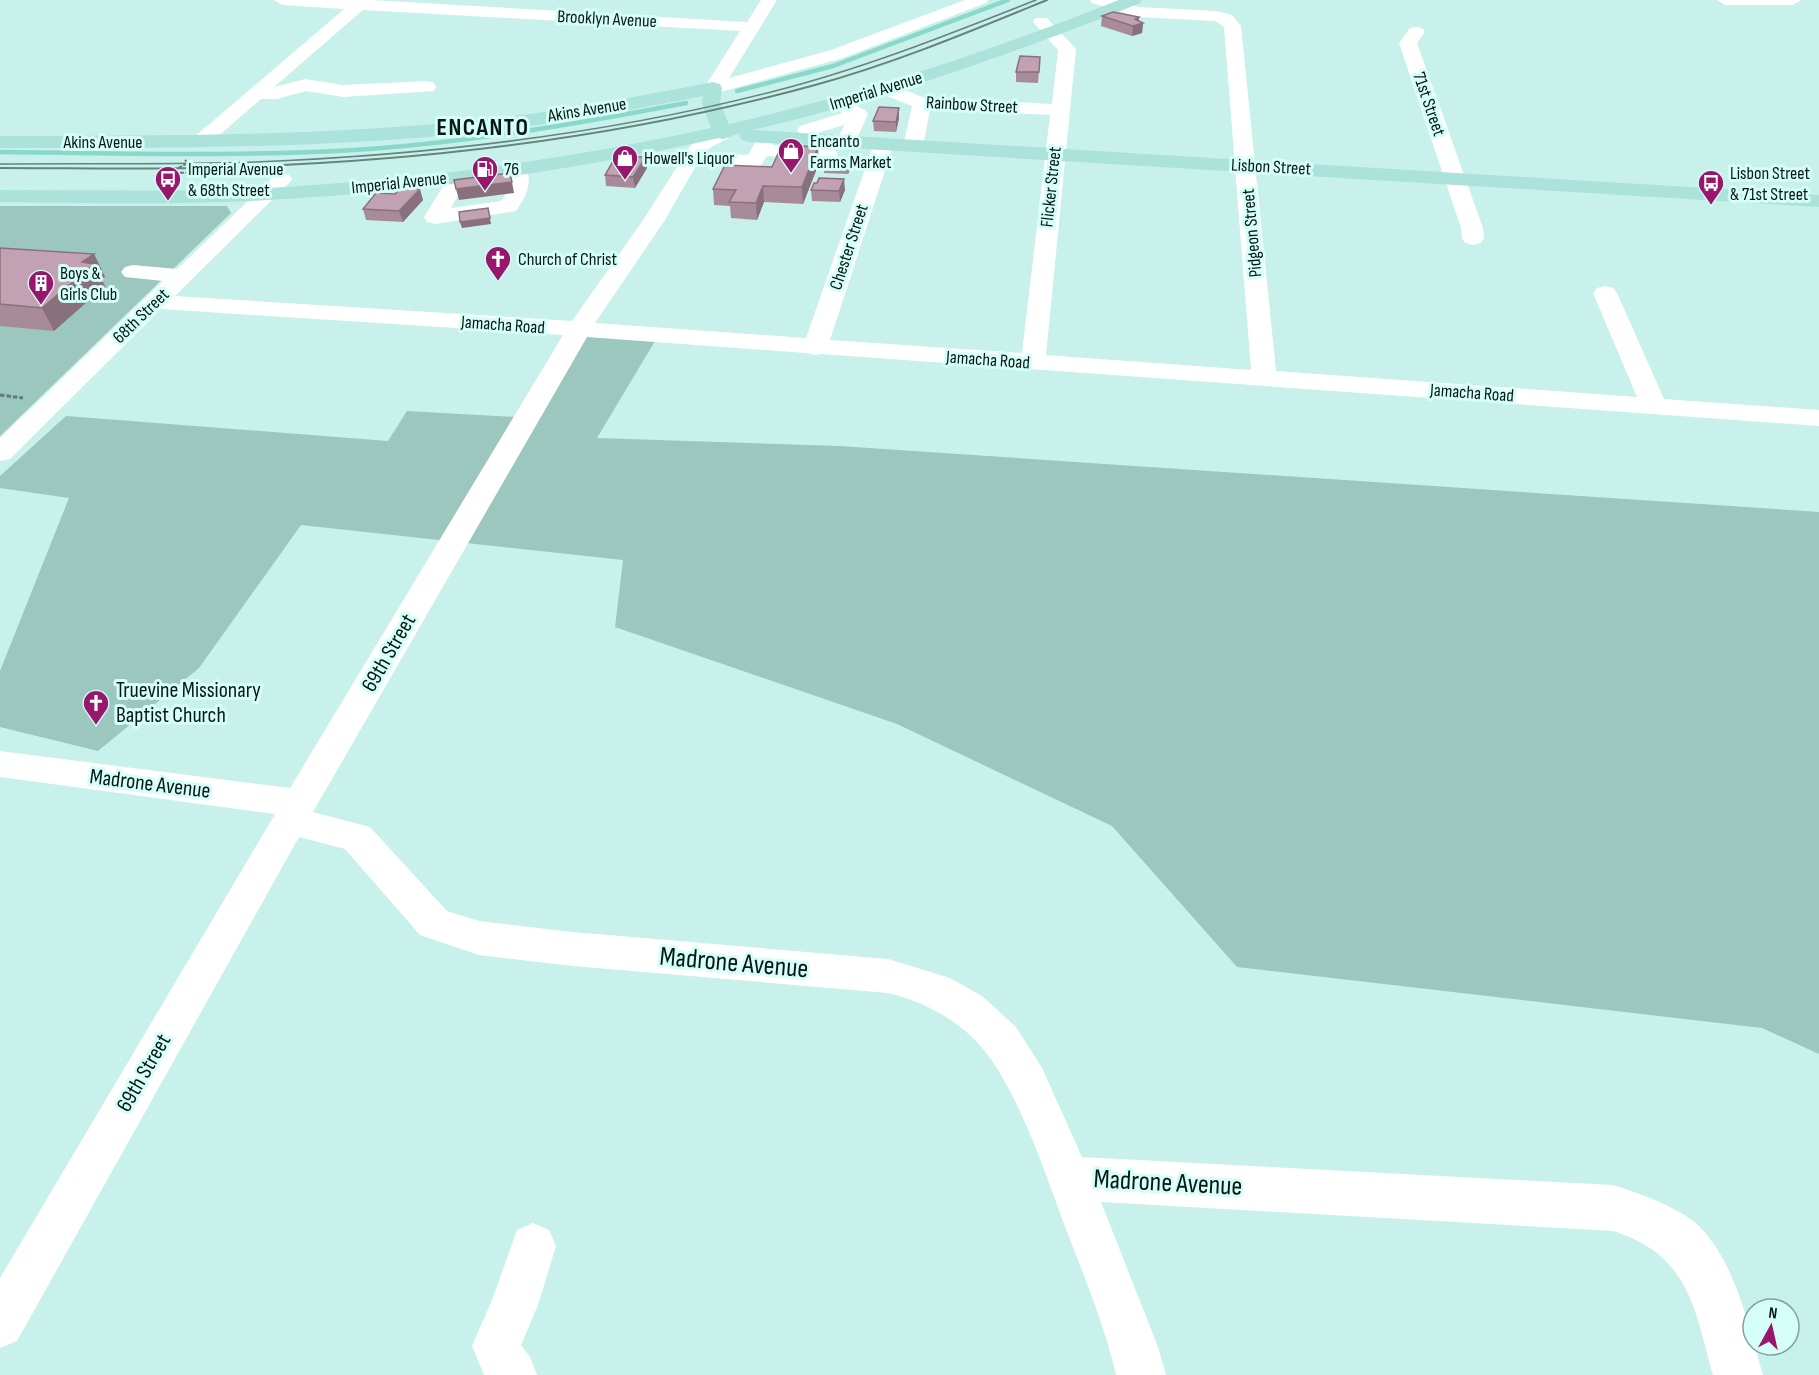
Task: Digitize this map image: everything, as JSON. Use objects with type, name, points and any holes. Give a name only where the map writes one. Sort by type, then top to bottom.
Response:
[{"type":"main road","name":"Imperial Avenue","points":[[0,182],[275,187],[501,159],[720,127],[839,103],[886,89],[1046,27],[1096,0]]},
{"type":"main road","name":"Imperial Avenue","points":[[0,196],[275,187],[458,177],[635,151],[884,78],[1126,3]]},
{"type":"main road","points":[[713,88],[711,103],[720,127]]},
{"type":"main road","name":"Akins Avenue","points":[[0,142],[200,142],[341,137],[482,126],[577,113],[713,88]]},
{"type":"main road","name":"Lisbon Street","points":[[720,127],[757,156],[846,143],[1819,201]]},
{"type":"street","name":"Brooklyn Avenue","points":[[282,0],[361,2],[752,27]]},
{"type":"street","points":[[713,88],[769,0]]},
{"type":"street","name":"Akins Avenue","points":[[713,88],[837,54],[980,0]]},
{"type":"street","points":[[1096,0],[1126,3]]},
{"type":"street","points":[[1725,0],[1793,0]]},
{"type":"street","points":[[200,142],[361,2]]},
{"type":"street","name":"Pidgeon Street","points":[[1126,3],[1138,12],[1217,16],[1232,26],[1264,378]]},
{"type":"street","name":"Flicker Street","points":[[1033,363],[1060,110],[1055,64],[1067,48],[1046,27]]},
{"type":"street","name":"71st Street","points":[[1416,32],[1408,43],[1454,178]]},
{"type":"street","points":[[255,93],[277,93],[305,85],[344,91],[427,87]]},
{"type":"street","name":"Rainbow Street","points":[[886,89],[909,100],[922,103],[1060,110]]},
{"type":"street","points":[[839,103],[858,114]]},
{"type":"street","points":[[912,147],[922,103]]},
{"type":"street","points":[[807,130],[858,114]]},
{"type":"street","points":[[846,143],[858,114]]},
{"type":"street","name":"69th Street","points":[[0,1324],[295,811],[579,329],[654,220],[691,158],[701,144],[720,127]]},
{"type":"street","name":"Chester Street","points":[[815,348],[883,146]]},
{"type":"street","points":[[691,158],[828,154]]},
{"type":"street","points":[[458,177],[435,216],[508,206],[518,193],[517,170]]},
{"type":"street","points":[[1454,178],[1472,228],[1473,238]]},
{"type":"street","name":"68th Street","points":[[0,453],[275,187]]},
{"type":"street","points":[[133,272],[182,276]]},
{"type":"street","points":[[1605,293],[1654,407]]},
{"type":"street","name":"Jamacha Road","points":[[156,302],[579,329],[815,348],[1819,418]]},
{"type":"street","name":"Madrone Avenue","points":[[0,764],[295,811],[357,837],[434,923],[478,938],[573,949],[888,976],[913,982],[936,991],[979,1017],[998,1037],[1014,1059],[1070,1178],[1613,1208],[1641,1217],[1683,1243],[1711,1284],[1738,1375]]},
{"type":"street","points":[[1070,1178],[1134,1347],[1141,1375]]},
{"type":"street","points":[[512,1375],[496,1346],[514,1305],[533,1246]]},
{"type":"path","points":[[181,158],[188,163],[168,173],[244,172]]},
{"type":"green space","points":[[0,206],[227,206],[231,213],[0,436]]},
{"type":"green space","points":[[579,329],[658,336],[597,438],[839,446],[1819,512],[1819,1054],[1762,1028],[1237,967],[1112,826],[897,724],[615,627],[623,560],[301,525],[199,668],[98,751],[0,727],[0,671],[69,498],[0,488],[0,476],[66,416],[388,441],[407,411],[535,418]]},
{"type":"building","points":[[1113,12],[1139,17],[1135,19],[1143,23],[1133,26],[1102,16]]},
{"type":"building","points":[[1020,56],[1040,57],[1039,72],[1016,72]]},
{"type":"building","points":[[879,107],[899,108],[896,122],[873,121]]},
{"type":"building","points":[[782,145],[818,147],[802,187],[763,186],[756,203],[729,202],[736,190],[713,189],[725,165],[772,167]]},
{"type":"building","points":[[616,156],[646,157],[633,177],[605,175]]},
{"type":"building","points":[[826,159],[851,161],[848,169],[824,167]]},
{"type":"building","points":[[510,173],[512,182],[456,189],[454,180]]},
{"type":"building","points":[[819,178],[844,179],[839,191],[811,190]]},
{"type":"building","points":[[401,188],[420,189],[399,211],[363,209],[376,193],[395,194]]},
{"type":"building","points":[[488,208],[490,218],[460,222],[459,212]]},
{"type":"building","points":[[0,248],[94,254],[82,262],[94,264],[42,308],[0,304]]},
{"type":"waterway","points":[[737,91],[833,66],[1008,0]]},
{"type":"waterway","points":[[0,152],[221,154],[354,150],[438,143],[521,132],[686,103]]},
{"type":"tram line","points":[[0,164],[191,163],[321,159],[452,148],[582,131],[647,120],[809,82],[907,50],[1036,0]]},
{"type":"railway","points":[[0,168],[173,168],[305,164],[452,152],[599,132],[671,119],[815,85],[933,46],[1047,0]]},
{"type":"place","name":"Encanto Farms Market","points":[[791,174]]},
{"type":"place","name":"Howell's Liquor","points":[[625,181]]},
{"type":"place","name":"76","points":[[485,192]]},
{"type":"place","name":"Imperial Avenue & 68th Street","points":[[168,202]]},
{"type":"place","name":"Lisbon Street & 71st Street","points":[[1711,206]]},
{"type":"place","name":"Church of Christ","points":[[498,282]]},
{"type":"place","name":"Boys & Girls Club","points":[[41,306]]},
{"type":"place","name":"Truevine Missionary Baptist Church","points":[[96,726]]},
{"type":"district","name":"ENCANTO","points":[[483,127]]}]
